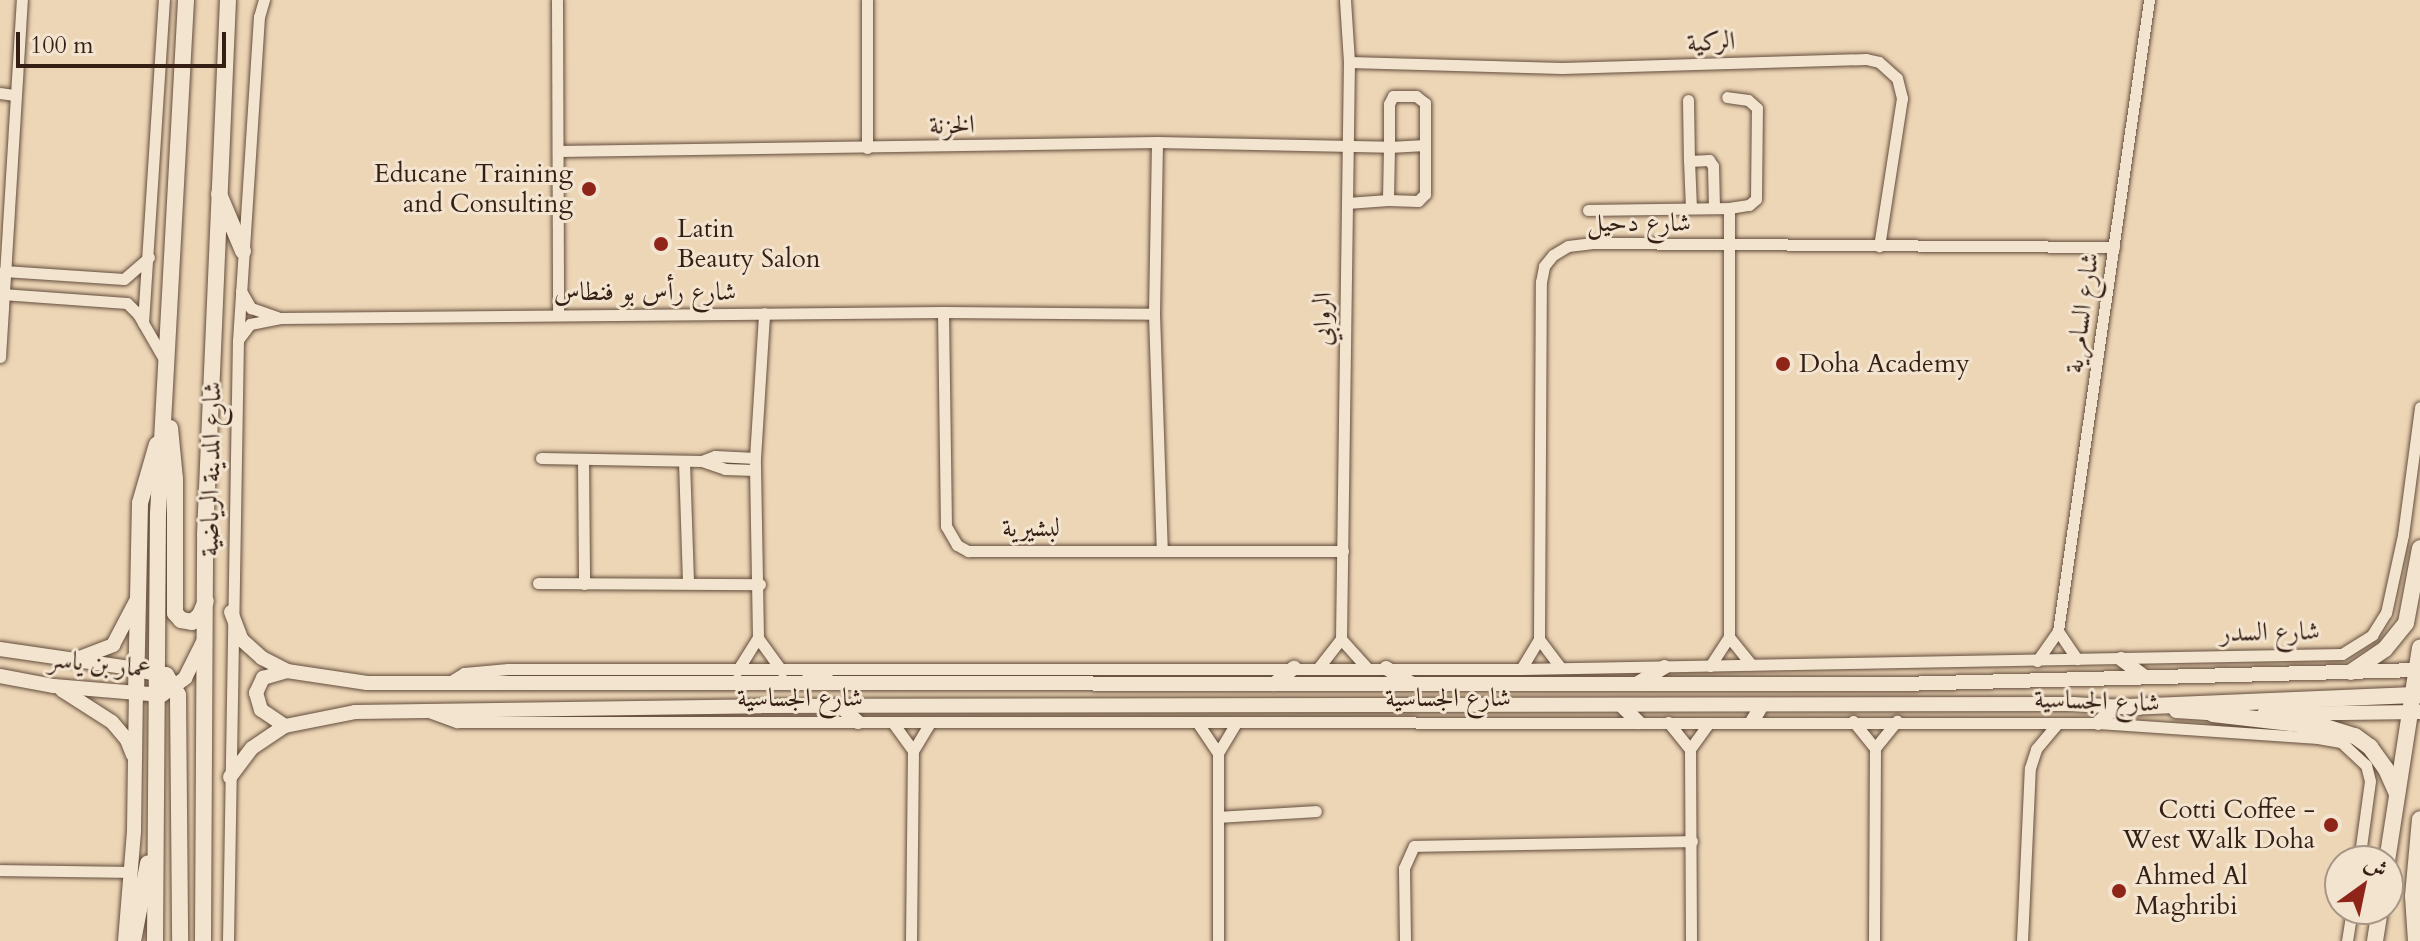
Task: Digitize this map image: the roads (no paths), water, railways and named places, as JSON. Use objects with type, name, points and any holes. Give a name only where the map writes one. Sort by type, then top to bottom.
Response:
[{"type":"main road","name":"شارع المدينة الرياضية","points":[[155,941],[158,514],[186,0]]},
{"type":"main road","name":"شارع المدينة الرياضية","points":[[203,941],[206,519],[228,0]]},
{"type":"main road","points":[[218,189],[243,251]]},
{"type":"main road","points":[[164,394],[175,479],[175,613],[181,620],[192,622],[200,615],[206,601]]},
{"type":"main road","points":[[136,694],[140,503],[163,428]]},
{"type":"main road","points":[[2351,672],[2385,649],[2406,623],[2420,548]]},
{"type":"main road","points":[[2389,845],[2397,794],[2418,703],[2420,648]]},
{"type":"main road","points":[[137,669],[157,671],[169,677],[176,687],[180,941]]},
{"type":"main road","points":[[2122,706],[2418,703]]},
{"type":"main road","points":[[2213,714],[2325,727],[2355,736],[2378,758],[2397,794]]},
{"type":"main road","points":[[2416,941],[2413,896],[2420,819]]},
{"type":"main road","points":[[133,941],[155,822]]},
{"type":"main road","points":[[203,909],[210,941]]},
{"type":"street","points":[[0,357],[3,214],[22,0]]},
{"type":"street","points":[[143,323],[164,0]]},
{"type":"street","name":"شارع المدينة الرياضية","points":[[228,941],[231,612],[238,341],[259,17],[264,0]]},
{"type":"street","points":[[557,0],[558,315]]},
{"type":"street","points":[[867,0],[867,148]]},
{"type":"street","name":"الروابي","points":[[1341,639],[1349,62],[1345,0]]},
{"type":"street","name":"شارع السامرية","points":[[2037,661],[2058,631],[2149,0]]},
{"type":"street","name":"الركية","points":[[1349,62],[1562,68],[1866,59],[1879,62],[1897,78],[1902,98],[1879,246]]},
{"type":"street","points":[[0,93],[15,95]]},
{"type":"street","points":[[1347,203],[1422,199],[1425,194],[1425,103],[1416,96],[1393,96],[1389,104],[1388,200]]},
{"type":"street","points":[[1588,210],[1749,205],[1756,199],[1757,108],[1748,100],[1727,97]]},
{"type":"street","points":[[1688,100],[1691,208]]},
{"type":"street","points":[[1157,142],[1154,314],[1162,549]]},
{"type":"street","name":"الخزنة","points":[[558,151],[1157,142],[1347,143],[1389,147],[1425,145]]},
{"type":"street","points":[[1689,161],[1711,161],[1714,208]]},
{"type":"street","points":[[1710,666],[1729,637],[1729,208]]},
{"type":"street","name":"شارع دحيل","points":[[1539,639],[1541,282],[1544,266],[1568,246],[1591,243],[2114,247]]},
{"type":"street","points":[[4,271],[124,279],[135,274],[149,257]]},
{"type":"street","name":"شارع رأس بو فنطاس","points":[[241,290],[251,308],[281,318]]},
{"type":"street","points":[[2,294],[120,301],[131,306],[143,323]]},
{"type":"street","name":"شارع رأس بو فنطاس","points":[[238,341],[250,324],[281,318],[943,312],[1154,314]]},
{"type":"street","name":"لبشيرية","points":[[943,312],[946,526],[957,545],[968,551],[1343,551]]},
{"type":"street","points":[[737,671],[758,638],[760,584],[755,464],[764,313]]},
{"type":"street","name":"شارع المدينة الرياضية","points":[[143,323],[166,362]]},
{"type":"street","name":"شارع السدر","points":[[2121,659],[2342,654],[2372,635],[2386,613],[2395,583],[2420,407]]},
{"type":"street","points":[[541,458],[702,461],[715,456],[755,464]]},
{"type":"street","points":[[583,459],[584,584]]},
{"type":"street","points":[[684,461],[688,582]]},
{"type":"street","points":[[538,583],[760,584]]},
{"type":"street","points":[[70,661],[113,645],[139,595]]},
{"type":"street","points":[[231,612],[242,640],[262,658],[287,671]]},
{"type":"street","name":"عمار بن ياسر","points":[[0,676],[54,686],[157,695],[176,687],[195,663],[207,630]]},
{"type":"street","points":[[2058,631],[2077,659]]},
{"type":"street","points":[[1729,637],[1751,664]]},
{"type":"street","points":[[758,638],[782,671]]},
{"type":"street","points":[[1319,667],[1341,639],[1367,668]]},
{"type":"street","points":[[1521,669],[1539,639],[1561,668]]},
{"type":"street","name":"عمار بن ياسر","points":[[0,649],[137,669]]},
{"type":"street","points":[[2121,659],[2145,677]]},
{"type":"street","name":"شارع الجساسية","points":[[448,683],[464,673],[483,670],[1521,669],[2121,659]]},
{"type":"street","points":[[1637,684],[1665,667]]},
{"type":"street","points":[[1274,684],[1294,668]]},
{"type":"street","points":[[1386,668],[1411,684]]},
{"type":"street","name":"شارع الجساسية","points":[[287,671],[367,683],[1901,684],[2419,670]]},
{"type":"street","points":[[230,777],[252,748],[285,726],[261,710],[256,693],[263,678],[287,671]]},
{"type":"street","points":[[808,671],[834,683]]},
{"type":"street","points":[[54,686],[112,722],[127,740],[135,763]]},
{"type":"street","points":[[125,941],[136,694]]},
{"type":"street","name":"شارع الجساسية","points":[[285,726],[355,712],[425,710],[840,706],[1762,705],[2122,706],[2213,714],[2418,703]]},
{"type":"street","points":[[1752,722],[1762,705]]},
{"type":"street","points":[[840,706],[858,722]]},
{"type":"street","points":[[1622,706],[1638,722]]},
{"type":"street","points":[[2098,723],[2122,706]]},
{"type":"street","points":[[975,723],[991,707]]},
{"type":"street","points":[[1275,722],[1287,707]]},
{"type":"street","name":"شارع الجساسية","points":[[425,710],[457,722],[2098,723],[2341,742],[2360,756],[2370,781],[2361,845]]},
{"type":"street","points":[[1853,721],[1875,748]]},
{"type":"street","points":[[1874,941],[1875,748],[1897,721]]},
{"type":"street","points":[[1197,722],[1218,753]]},
{"type":"street","points":[[1668,722],[1690,749]]},
{"type":"street","points":[[893,723],[913,751]]},
{"type":"street","points":[[911,941],[913,751],[930,723]]},
{"type":"street","points":[[1218,941],[1218,753],[1236,723]]},
{"type":"street","points":[[1691,941],[1690,749],[1709,723]]},
{"type":"street","points":[[2022,941],[2030,768],[2036,749],[2058,723]]},
{"type":"street","points":[[1218,817],[1316,811]]},
{"type":"street","points":[[1405,941],[1404,868],[1414,846],[1692,841]]},
{"type":"street","points":[[0,870],[129,872]]},
{"type":"place","name":"Educane Training and Consulting","points":[[589,189]]},
{"type":"place","name":"Latin Beauty Salon","points":[[661,244]]},
{"type":"place","name":"Doha Academy","points":[[1783,364]]},
{"type":"place","name":"Cotti Coffee - West Walk Doha","points":[[2331,825]]},
{"type":"place","name":"Ahmed Al Maghribi","points":[[2119,891]]}]
